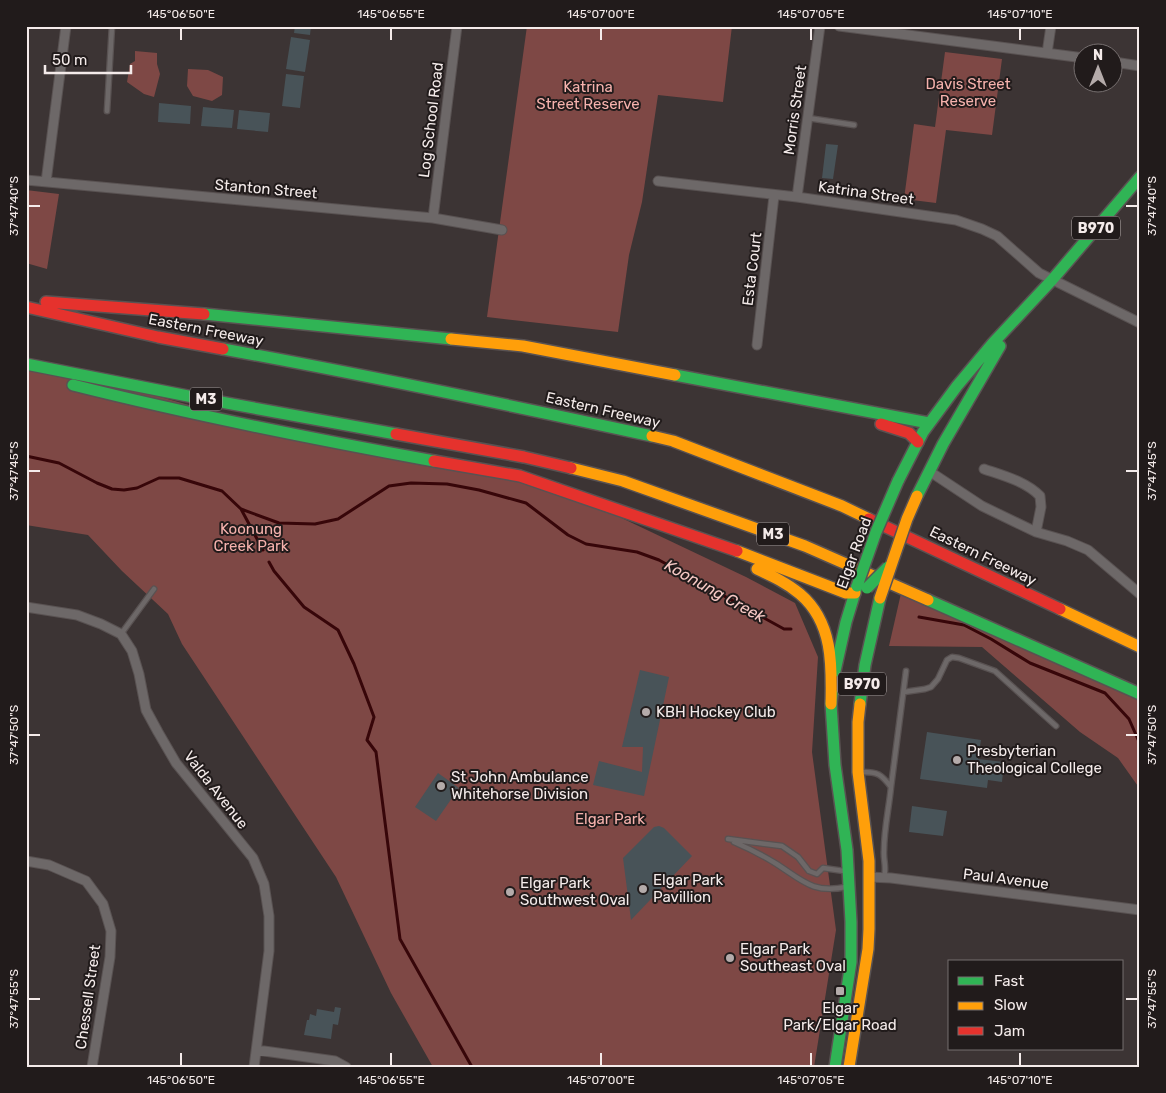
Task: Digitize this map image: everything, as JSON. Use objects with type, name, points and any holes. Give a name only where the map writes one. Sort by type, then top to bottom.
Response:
[{"type":"main road","name":"Elgar Road","points":[[835,1067],[851,962],[851,922],[845,837],[835,765],[830,704],[838,654],[860,589],[876,532],[898,481],[929,423],[979,359],[1052,280],[1140,177]]},
{"type":"main road","points":[[26,301],[186,312],[523,346],[929,423]]},
{"type":"main road","name":"Eastern Freeway","points":[[26,307],[158,337],[324,367],[673,441],[842,506],[1140,647]]},
{"type":"main road","name":"Elgar Road","points":[[849,1067],[868,949],[869,861],[857,751],[861,692],[870,640],[890,564],[906,519],[929,471],[979,380],[1017,319]]},
{"type":"main road","name":"M3","points":[[26,364],[188,396],[524,457],[623,481],[805,546],[1140,694]]},
{"type":"main road","points":[[26,373],[128,399],[353,446],[520,476],[735,550],[846,593],[860,589],[890,564]]},
{"type":"main road","points":[[806,401],[909,433],[918,442],[929,471]]},
{"type":"main road","points":[[708,542],[790,587],[811,603],[823,626],[830,650],[832,662],[830,704]]},
{"type":"main road","name":"Elgar Road","points":[[845,837],[850,813],[849,781],[858,772]]},
{"type":"main road","points":[[847,871],[869,877]]},
{"type":"main road","points":[[848,886],[869,877]]},
{"type":"street","points":[[46,182],[66,26]]},
{"type":"street","name":"Log School Road","points":[[433,218],[457,26]]},
{"type":"street","name":"Morris Street","points":[[797,197],[820,26]]},
{"type":"street","points":[[839,26],[1074,57]]},
{"type":"street","points":[[1047,53],[1051,26]]},
{"type":"street","points":[[1124,64],[1140,66]]},
{"type":"street","name":"Stanton Street","points":[[26,180],[433,218],[502,230]]},
{"type":"street","name":"Katrina Street","points":[[658,181],[774,196],[797,197],[942,218],[969,224],[997,236],[1039,273],[1140,323]]},
{"type":"street","name":"Esta Court","points":[[757,345],[774,196]]},
{"type":"street","points":[[984,469],[1024,484],[1040,496],[1036,532]]},
{"type":"street","points":[[929,471],[982,506],[1036,532],[1067,541],[1088,550],[1140,594]]},
{"type":"street","points":[[26,607],[77,615],[121,634]]},
{"type":"street","name":"Valda Avenue","points":[[121,634],[132,651],[139,674],[146,710],[158,732],[176,763],[253,858],[264,884],[269,916],[269,951],[254,1067]]},
{"type":"street","name":"Chessell Street","points":[[26,861],[49,865],[86,881],[103,904],[111,931],[110,956],[92,1067]]},
{"type":"street","name":"Paul Avenue","points":[[869,877],[885,873],[1140,910]]},
{"type":"street","points":[[257,1050],[335,1061],[346,1067]]},
{"type":"lane","points":[[108,111],[112,26]]},
{"type":"lane","points":[[807,118],[854,125]]},
{"type":"lane","points":[[121,634],[154,589]]},
{"type":"lane","points":[[904,692],[925,690],[931,687],[938,679],[948,660],[959,658],[996,671],[1056,726]]},
{"type":"lane","points":[[885,873],[884,851],[906,671]]},
{"type":"lane","points":[[858,772],[875,772],[885,778],[891,786]]},
{"type":"lane","points":[[847,871],[823,868],[817,874],[812,874],[793,852],[782,846],[728,839],[768,859],[810,886],[833,888],[848,886]]},
{"type":"green space","name":"Katrina Street Reserve","points":[[527,26],[732,26],[723,102],[658,95],[642,202],[629,255],[618,332],[487,317]]},
{"type":"green space","points":[[135,51],[157,53],[157,64],[160,74],[154,97],[144,94],[127,82],[130,64],[135,61]]},
{"type":"green space","name":"Davis Street Reserve","points":[[945,52],[1002,59],[992,135],[946,130],[936,203],[904,199],[914,124],[935,127]]},
{"type":"green space","points":[[188,69],[208,70],[223,77],[222,95],[212,101],[193,96],[187,86]]},
{"type":"green space","points":[[26,190],[59,194],[47,269],[26,263]]},
{"type":"green space","name":"Elgar Park","points":[[26,359],[210,411],[453,460],[609,512],[746,577],[795,603],[818,657],[812,752],[836,930],[814,1067],[433,1067],[391,993],[336,877],[182,644],[168,614],[122,571],[88,535],[26,525]]},
{"type":"green space","points":[[902,589],[1140,690],[1140,789],[1118,758],[1080,732],[982,647],[889,646]]},
{"type":"building","points":[[295,26],[311,26],[310,35],[294,33]]},
{"type":"building","points":[[291,37],[310,40],[305,72],[286,69]]},
{"type":"building","points":[[286,74],[304,76],[300,108],[282,106]]},
{"type":"building","points":[[159,103],[191,106],[190,124],[158,122]]},
{"type":"building","points":[[203,107],[234,110],[232,128],[201,126]]},
{"type":"building","points":[[239,110],[270,113],[268,132],[237,129]]},
{"type":"building","points":[[826,144],[838,145],[833,179],[822,178]]},
{"type":"building","name":"KBH Hockey Club","points":[[640,670],[669,677],[644,796],[593,785],[599,761],[642,772],[643,747],[622,747]]},
{"type":"building","name":"Presbyterian Theological College","points":[[927,732],[981,740],[978,759],[1004,762],[1002,782],[988,780],[987,788],[920,779]]},
{"type":"building","points":[[438,773],[459,788],[436,821],[415,807]]},
{"type":"building","points":[[912,806],[947,811],[943,836],[909,832]]},
{"type":"building","name":"Elgar Park Pavillion","points":[[654,827],[664,828],[692,856],[631,920],[623,858]]},
{"type":"building","points":[[335,1007],[341,1008],[338,1025],[333,1024],[331,1039],[304,1035],[310,1014],[316,1016],[317,1009],[334,1012]]},
{"type":"waterway","name":"Koonung Creek","points":[[26,456],[59,463],[112,489],[137,488],[159,478],[179,478],[222,491],[241,509],[279,523],[315,524],[338,519],[389,486],[411,483],[447,484],[479,490],[526,503],[568,535],[586,544],[637,552],[659,560],[784,629],[791,629]]},
{"type":"waterway","points":[[241,509],[263,550]]},
{"type":"waterway","points":[[269,562],[274,571],[304,607],[338,630],[354,664],[374,717],[367,740],[376,752],[400,939],[472,1067]]},
{"type":"waterway","name":"Koonung Creek","points":[[919,617],[964,625],[1030,663],[1105,693],[1129,719],[1140,744]]},
{"type":"traffic: fast","points":[[898,481],[923,432],[957,386],[993,343],[1052,280],[1140,177]]},
{"type":"traffic: fast","points":[[204,314],[451,339]]},
{"type":"traffic: fast","points":[[917,496],[943,444],[1000,346]]},
{"type":"traffic: fast","points":[[223,349],[331,369],[652,436]]},
{"type":"traffic: fast","points":[[26,364],[396,434]]},
{"type":"traffic: fast","points":[[675,375],[929,423]]},
{"type":"traffic: fast","points":[[73,385],[253,426],[434,461]]},
{"type":"traffic: fast","points":[[857,586],[876,532],[898,481]]},
{"type":"traffic: fast","points":[[867,588],[888,567]]},
{"type":"traffic: fast","points":[[835,671],[846,622],[857,586]]},
{"type":"traffic: fast","points":[[860,704],[865,665],[880,598]]},
{"type":"traffic: fast","points":[[928,600],[1140,694]]},
{"type":"traffic: fast","points":[[832,694],[835,765],[847,850],[851,922],[851,962],[835,1067]]},
{"type":"traffic: slow","points":[[451,339],[523,346],[675,375]]},
{"type":"traffic: slow","points":[[652,436],[673,441],[842,506],[869,519]]},
{"type":"traffic: slow","points":[[571,468],[623,481],[805,546],[928,600]]},
{"type":"traffic: slow","points":[[880,598],[907,519],[917,496]]},
{"type":"traffic: slow","points":[[737,551],[846,593],[855,593]]},
{"type":"traffic: slow","points":[[757,569],[795,590],[811,605],[819,618],[825,631],[830,659],[831,704]]},
{"type":"traffic: slow","points":[[1060,609],[1140,647]]},
{"type":"traffic: slow","points":[[849,1067],[868,949],[869,929],[869,861],[858,772],[860,704]]},
{"type":"traffic: jam","points":[[46,302],[204,314]]},
{"type":"traffic: jam","points":[[26,307],[158,337],[223,349]]},
{"type":"traffic: jam","points":[[881,424],[909,433],[918,442]]},
{"type":"traffic: jam","points":[[396,434],[524,457],[571,468]]},
{"type":"traffic: jam","points":[[434,461],[520,476],[737,551]]},
{"type":"traffic: jam","points":[[869,519],[1060,609]]},
{"type":"place","name":"KBH Hockey Club","points":[[646,712]]},
{"type":"place","name":"Presbyterian Theological College","points":[[957,760]]},
{"type":"place","name":"St John Ambulance Whitehorse Division","points":[[441,786]]},
{"type":"place","name":"Elgar Park Pavillion","points":[[643,889]]},
{"type":"place","name":"Elgar Park Southwest Oval","points":[[510,892]]},
{"type":"place","name":"Elgar Park Southeast Oval","points":[[730,958]]},
{"type":"place","name":"Elgar Park/Elgar Road","points":[[840,991]]},
{"type":"park label","name":"Koonung Creek Park","points":[[251,538]]}]
